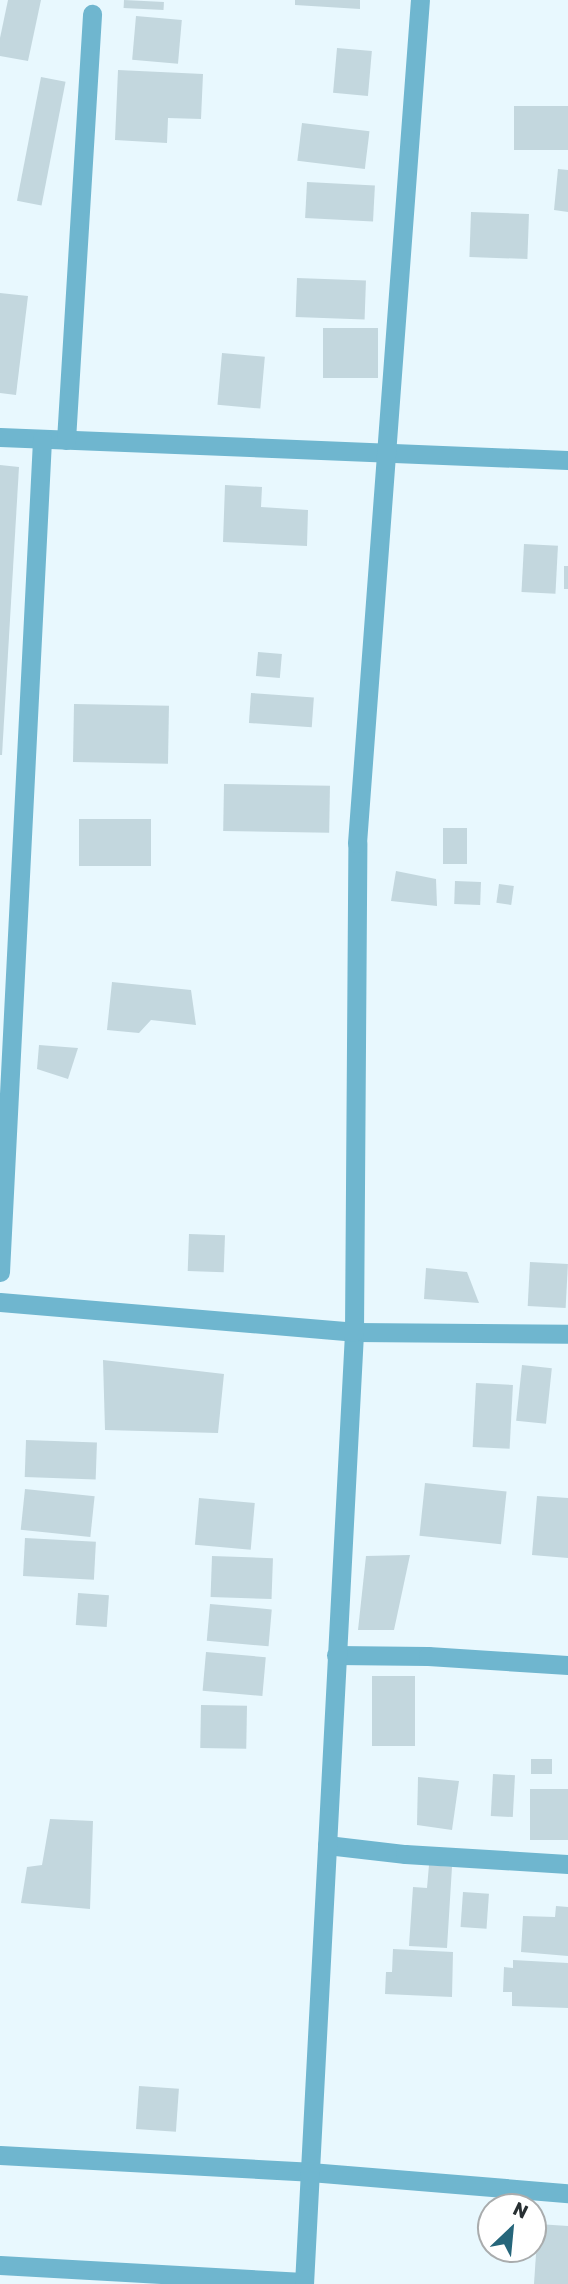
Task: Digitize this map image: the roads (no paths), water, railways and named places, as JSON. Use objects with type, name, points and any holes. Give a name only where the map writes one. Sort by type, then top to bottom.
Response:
[{"type":"street","points":[[0,2264],[304,2283],[354,1332],[357,843],[420,0]]},
{"type":"street","points":[[66,440],[92,14]]},
{"type":"street","points":[[0,437],[568,460]]},
{"type":"street","points":[[0,1272],[42,439]]},
{"type":"street","points":[[0,1302],[354,1332],[568,1334]]},
{"type":"street","points":[[336,1655],[428,1656],[568,1665]]},
{"type":"street","points":[[327,1846],[405,1854],[568,1864]]},
{"type":"street","points":[[0,2155],[310,2172],[568,2193]]}]
